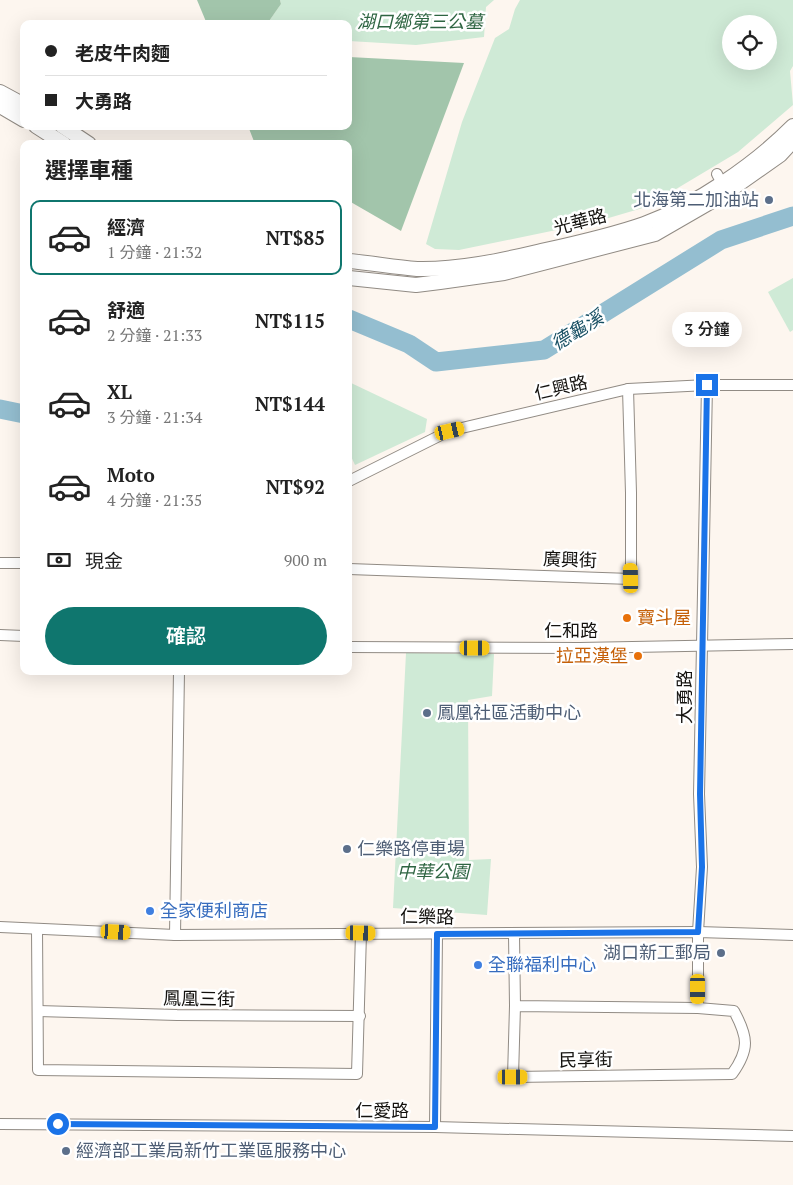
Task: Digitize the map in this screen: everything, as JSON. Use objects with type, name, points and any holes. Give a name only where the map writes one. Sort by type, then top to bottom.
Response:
[{"type":"street","points":[[0,92],[20,102]]},
{"type":"street","points":[[0,106],[20,118]]},
{"type":"street","name":"光華路","points":[[352,261],[417,269],[456,267],[514,258],[644,224],[724,188],[793,126]]},
{"type":"street","points":[[68,130],[82,140]]},
{"type":"street","points":[[40,132],[56,140]]},
{"type":"street","name":"光華路","points":[[352,278],[416,285],[504,273],[655,234],[724,188],[780,155],[793,141]]},
{"type":"street","name":"仁興路","points":[[352,480],[450,431],[628,389],[707,385],[793,385]]},
{"type":"street","name":"大勇路","points":[[698,1008],[698,932],[702,867],[700,794],[707,385]]},
{"type":"street","name":"廣興街","points":[[352,568],[631,578],[632,493],[628,389]]},
{"type":"street","points":[[0,563],[20,563]]},
{"type":"street","points":[[0,635],[20,636]]},
{"type":"street","name":"仁和路","points":[[352,646],[580,648],[793,644]]},
{"type":"street","points":[[175,935],[179,675]]},
{"type":"street","name":"仁樂路","points":[[0,927],[175,935],[698,932],[793,936]]},
{"type":"street","points":[[37,929],[38,1070],[357,1074],[361,933]]},
{"type":"street","points":[[435,1127],[437,934]]},
{"type":"street","name":"民享街","points":[[514,934],[515,1006],[513,1077],[732,1074],[743,1059],[745,1032],[734,1011],[698,1008]]},
{"type":"street","points":[[515,1006],[698,1008]]},
{"type":"street","name":"鳳凰三街","points":[[38,1011],[177,1015],[360,1016]]},
{"type":"street","name":"仁愛路","points":[[0,1124],[435,1127],[793,1136]]},
{"type":"green space","points":[[197,0],[280,0],[281,4],[270,20],[205,20]]},
{"type":"green space","name":"湖口鄉第三公墓","points":[[280,0],[494,0],[486,7],[484,37],[416,45],[352,41],[352,20],[270,20],[281,4]]},
{"type":"green space","points":[[520,0],[793,0],[793,66],[790,71],[793,105],[738,152],[646,207],[595,222],[459,250],[435,249],[426,244],[462,122],[495,38],[509,29]]},
{"type":"green space","points":[[352,57],[464,63],[401,231],[352,203],[352,140],[253,140],[250,130],[352,130]]},
{"type":"green space","points":[[793,278],[793,330],[790,332],[768,292]]},
{"type":"green space","points":[[352,383],[427,419],[425,432],[355,465],[352,458]]},
{"type":"green space","name":"中華公園","points":[[406,653],[494,654],[492,696],[468,700],[469,860],[491,859],[487,915],[393,908]]},
{"type":"waterway","name":"德龜溪","points":[[352,320],[409,344],[436,362],[544,350],[721,240],[793,216]]},
{"type":"waterway","name":"德龜溪","points":[[0,409],[20,413]]},
{"type":"place","name":"北海第二加油站","points":[[769,200]]},
{"type":"place","name":"寶斗屋","points":[[627,618]]},
{"type":"place","name":"拉亞漢堡","points":[[638,656]]},
{"type":"place","name":"鳳凰社區活動中心","points":[[427,713]]},
{"type":"place","name":"仁樂路停車場","points":[[347,849]]},
{"type":"place","name":"全家便利商店","points":[[150,911]]},
{"type":"place","name":"湖口新工郵局","points":[[721,953]]},
{"type":"place","name":"全聯福利中心","points":[[478,965]]},
{"type":"place","name":"經濟部工業局新竹工業區服務中心","points":[[66,1151]]},
{"type":"route","points":[[58,1124],[435,1127],[438,1017],[437,934],[698,932],[702,867],[700,794],[707,385]]}]
